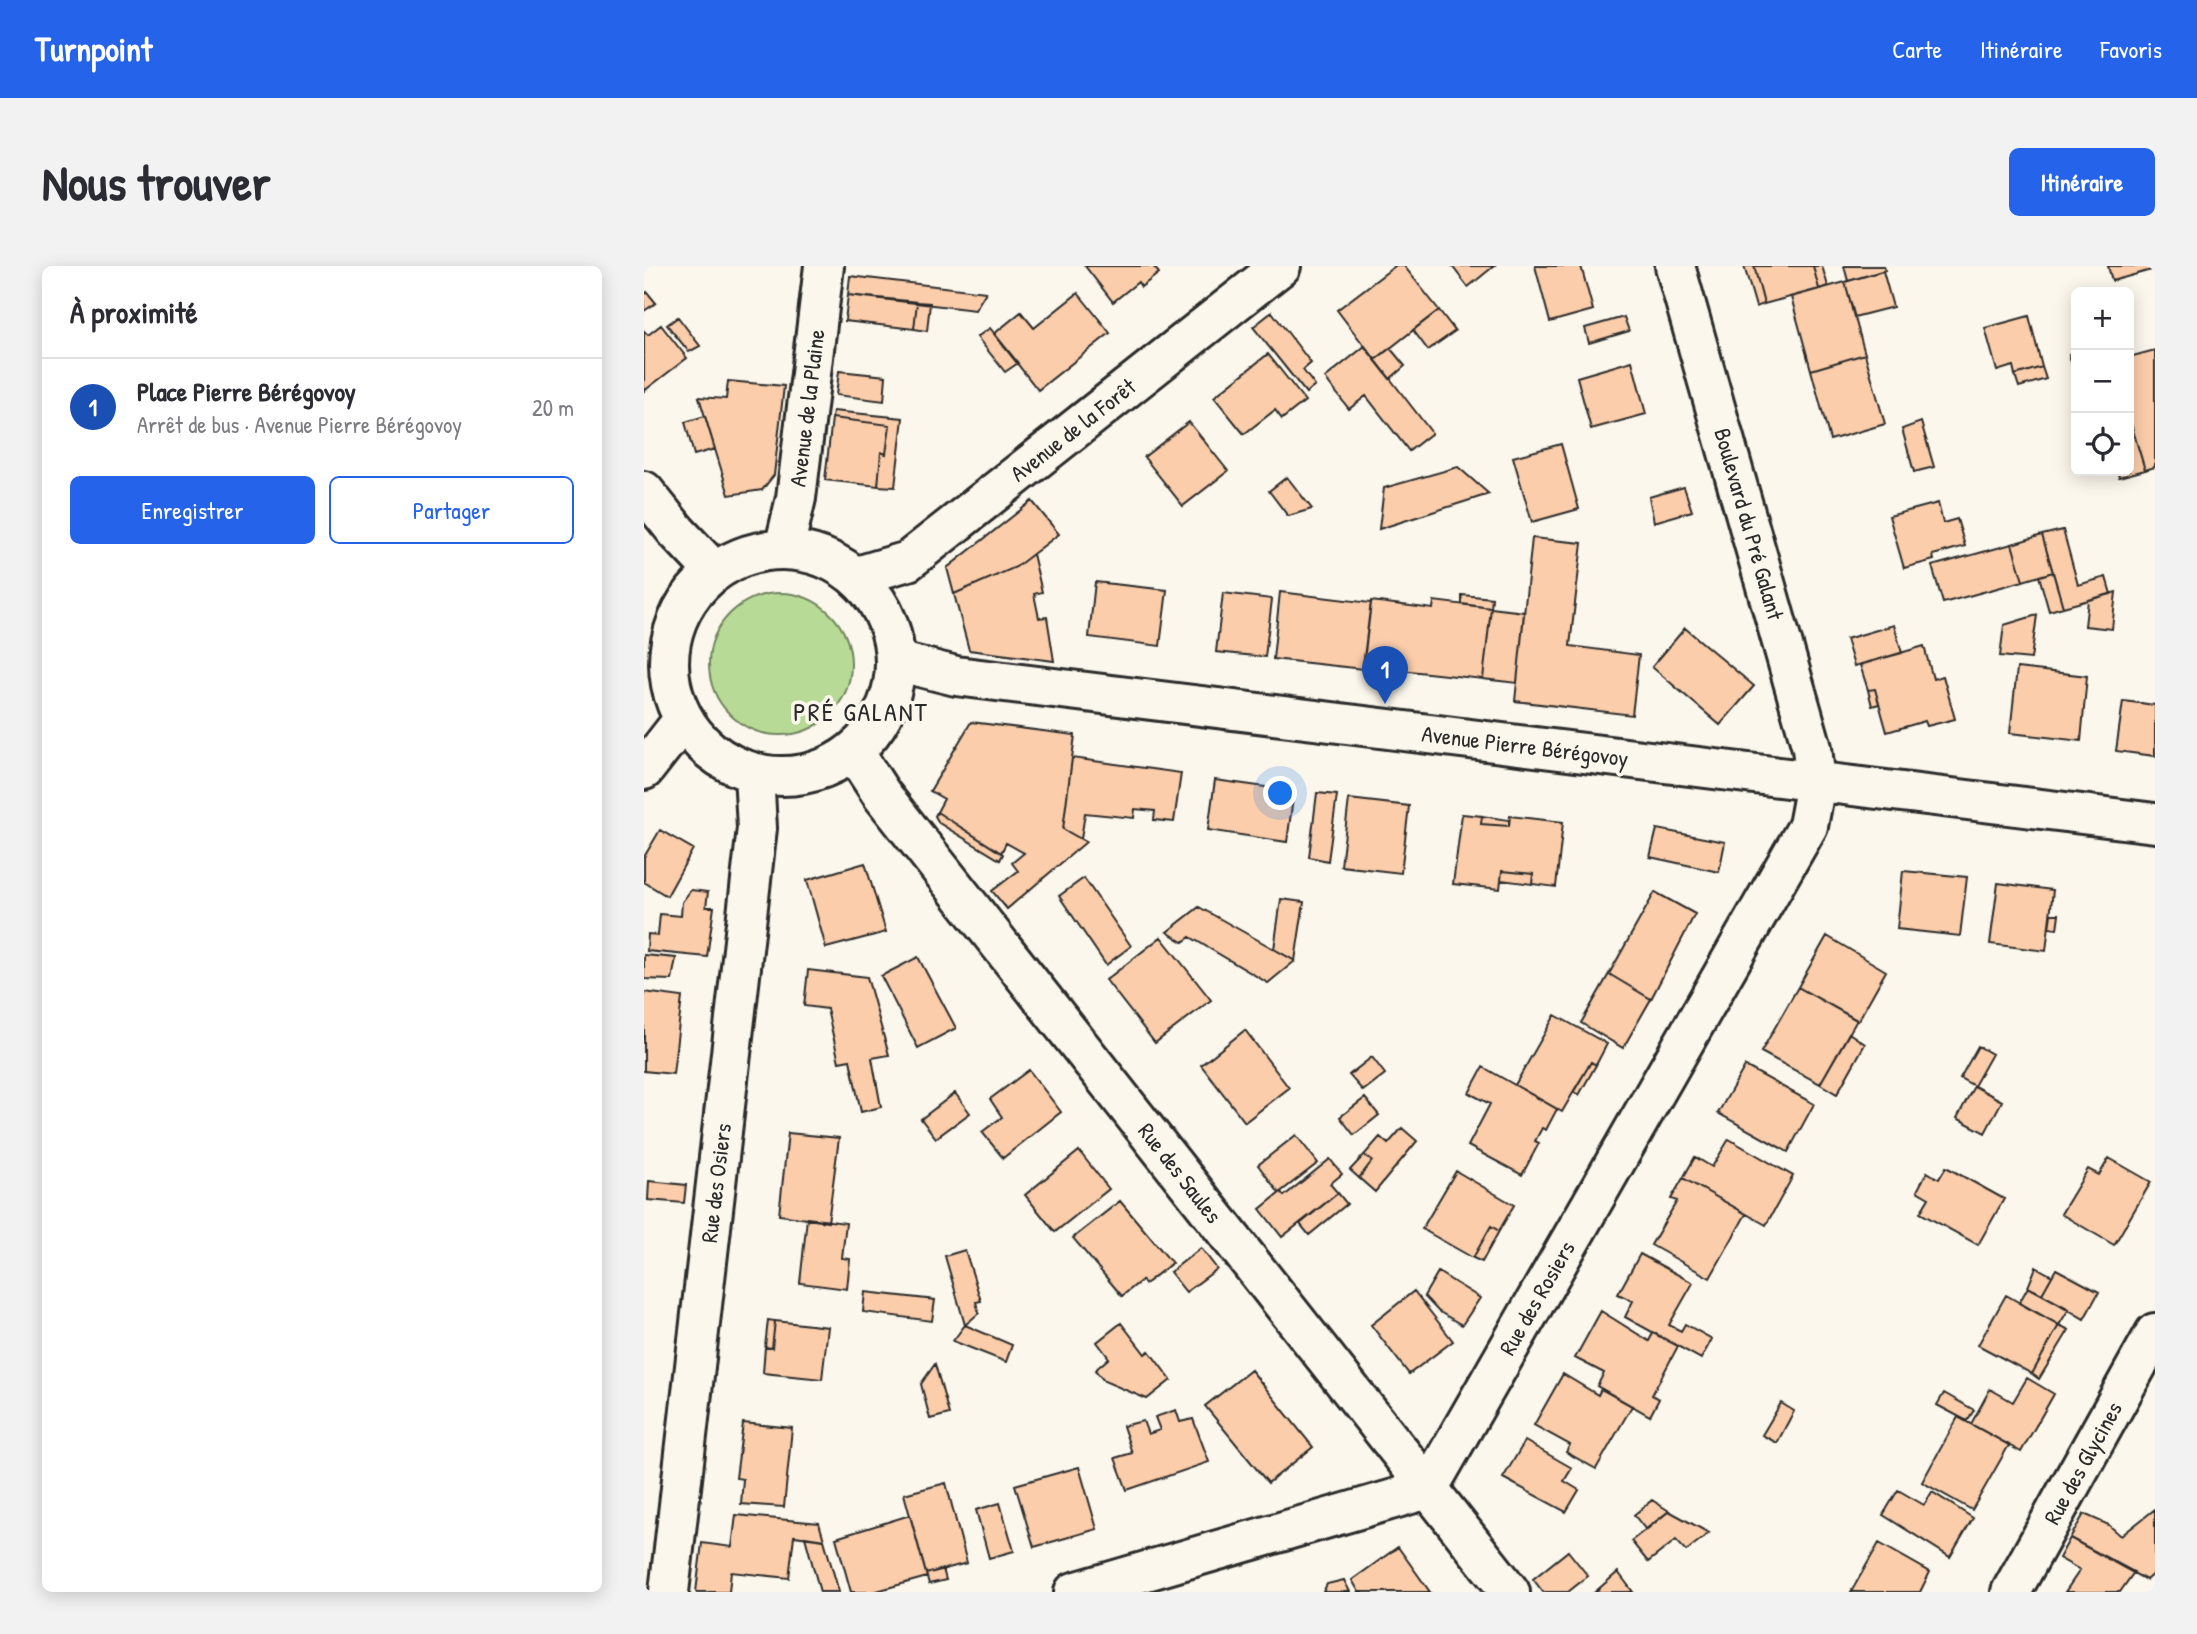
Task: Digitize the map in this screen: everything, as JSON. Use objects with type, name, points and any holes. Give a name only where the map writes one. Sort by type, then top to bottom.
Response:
[{"type":"street","name":"Avenue de la Plaine","points":[[785,549],[796,498],[824,266]]},
{"type":"street","name":"Avenue de la Forêt","points":[[857,576],[908,561],[1281,266]]},
{"type":"street","name":"Boulevard du Pré Galant","points":[[1675,266],[1812,748],[1816,783]]},
{"type":"street","points":[[644,491],[677,532],[714,571]]},
{"type":"street","points":[[785,549],[823,556],[857,576],[878,600],[892,629],[896,661],[892,696],[877,726],[854,752],[823,769],[789,776],[754,773],[726,762],[702,744],[683,720],[656,649],[695,589],[714,571],[747,554],[785,549]]},
{"type":"street","name":"Avenue Pierre Bérégovoy","points":[[896,661],[956,676],[2155,823]]},
{"type":"street","points":[[644,770],[683,720]]},
{"type":"street","name":"Rue des Saules","points":[[854,752],[891,805],[1510,1592]]},
{"type":"street","name":"Rue des Osiers","points":[[670,1592],[757,828],[754,773]]},
{"type":"street","name":"Rue des Rosiers","points":[[1428,1489],[1808,826],[1816,783]]},
{"type":"street","name":"Rue des Glycines","points":[[2011,1592],[2155,1333]]},
{"type":"street","points":[[1074,1592],[1428,1489]]},
{"type":"green space","points":[[780,593],[807,598],[830,614],[846,637],[851,664],[846,691],[830,714],[807,730],[780,735],[753,730],[730,714],[714,691],[709,664],[714,637],[730,614],[753,598]]},
{"type":"building","points":[[1085,266],[1153,266],[1159,273],[1141,287],[1138,282],[1113,302]]},
{"type":"building","points":[[1395,266],[1404,266],[1439,310],[1375,360],[1337,310]]},
{"type":"building","points":[[1452,266],[1494,266],[1468,287]]},
{"type":"building","points":[[1535,266],[1581,266],[1593,310],[1550,322]]},
{"type":"building","points":[[1744,266],[1754,266],[1764,304],[1756,307]]},
{"type":"building","points":[[1754,266],[1813,266],[1819,289],[1764,304]]},
{"type":"building","points":[[1813,266],[1822,266],[1828,286],[1819,289]]},
{"type":"building","points":[[1844,266],[1884,266],[1885,270],[1848,281]]},
{"type":"building","points":[[2108,266],[2155,266],[2155,269],[2112,281]]},
{"type":"building","points":[[1883,271],[1893,307],[1854,317],[1845,282]]},
{"type":"building","points":[[850,276],[986,292],[975,310],[848,295]]},
{"type":"building","points":[[1845,282],[1865,354],[1811,370],[1791,297]]},
{"type":"building","points":[[647,292],[656,303],[644,311],[644,295]]},
{"type":"building","points":[[1078,293],[1110,333],[1038,390],[994,334],[1021,312],[1034,328]]},
{"type":"building","points":[[848,295],[917,302],[914,329],[845,321]]},
{"type":"building","points":[[917,302],[930,303],[927,331],[914,329]]},
{"type":"building","points":[[1439,310],[1455,331],[1428,350],[1413,330]]},
{"type":"building","points":[[1272,312],[1311,363],[1303,370],[1315,386],[1306,393],[1253,327]]},
{"type":"building","points":[[2029,316],[2042,367],[2015,375],[2013,366],[1997,371],[1985,328]]},
{"type":"building","points":[[678,317],[700,346],[689,352],[667,325]]},
{"type":"building","points":[[1624,317],[1629,331],[1589,343],[1585,328]]},
{"type":"building","points":[[661,325],[687,358],[644,391],[644,331],[648,335]]},
{"type":"building","points":[[990,328],[1018,363],[1005,372],[977,337]]},
{"type":"building","points":[[1365,346],[1432,433],[1409,451],[1366,396],[1349,409],[1325,378]]},
{"type":"building","points":[[1390,348],[1405,366],[1390,379],[1375,360]]},
{"type":"building","points":[[2155,350],[2155,467],[2145,470],[2134,434],[2134,356]]},
{"type":"building","points":[[1268,354],[1305,401],[1282,419],[1275,410],[1244,434],[1214,397]]},
{"type":"building","points":[[1865,354],[1885,424],[1830,440],[1811,370]]},
{"type":"building","points":[[1632,361],[1646,414],[1591,429],[1577,377]]},
{"type":"building","points":[[2042,367],[2046,379],[2019,387],[2015,375]]},
{"type":"building","points":[[839,371],[886,376],[884,401],[836,395]]},
{"type":"building","points":[[728,381],[784,386],[774,475],[762,490],[729,495],[699,397],[726,399]]},
{"type":"building","points":[[833,411],[903,418],[895,487],[878,486],[881,452],[886,454],[890,425],[832,418]]},
{"type":"building","points":[[705,416],[715,449],[694,455],[685,422]]},
{"type":"building","points":[[832,418],[890,425],[886,454],[881,452],[878,486],[825,480]]},
{"type":"building","points":[[1189,422],[1228,471],[1183,506],[1144,457]]},
{"type":"building","points":[[1921,422],[1934,467],[1914,472],[1902,429]]},
{"type":"building","points":[[2134,434],[2145,470],[2134,473]]},
{"type":"building","points":[[1561,444],[1579,509],[1532,522],[1513,457]]},
{"type":"building","points":[[1458,467],[1489,494],[1379,529],[1384,488]]},
{"type":"building","points":[[1287,477],[1312,509],[1288,516],[1269,491]]},
{"type":"building","points":[[1684,487],[1692,511],[1654,522],[1649,497]]},
{"type":"building","points":[[1032,501],[1059,534],[1016,567],[954,594],[947,568]]},
{"type":"building","points":[[1938,503],[1943,523],[1957,519],[1965,546],[1933,555],[1934,560],[1904,568],[1889,516]]},
{"type":"building","points":[[2063,530],[2078,585],[2106,577],[2111,594],[2063,607],[2042,535]]},
{"type":"building","points":[[2042,535],[2053,572],[2023,581],[2012,544]]},
{"type":"building","points":[[1532,538],[1582,543],[1570,646],[1639,655],[1632,715],[1515,701]]},
{"type":"building","points":[[2012,544],[2023,581],[1943,603],[1932,566]]},
{"type":"building","points":[[1033,554],[1042,592],[1034,594],[1039,618],[1047,617],[1054,661],[969,650],[954,594],[1016,567]]},
{"type":"building","points":[[2053,572],[2063,607],[2049,611],[2039,576]]},
{"type":"building","points":[[1095,582],[1167,590],[1160,646],[1089,637]]},
{"type":"building","points":[[1280,592],[1371,603],[1363,669],[1273,659]]},
{"type":"building","points":[[2116,592],[2112,629],[2085,626],[2088,600]]},
{"type":"building","points":[[1223,593],[1272,599],[1265,657],[1216,652]]},
{"type":"building","points":[[1462,595],[1492,598],[1491,608],[1462,604]]},
{"type":"building","points":[[1371,601],[1433,609],[1434,601],[1491,608],[1483,679],[1363,666]]},
{"type":"building","points":[[1491,608],[1524,612],[1517,683],[1483,679]]},
{"type":"building","points":[[2037,615],[2031,659],[2000,656],[2004,625]]},
{"type":"building","points":[[1894,625],[1902,653],[1854,666],[1846,639]]},
{"type":"building","points":[[1685,628],[1754,686],[1720,725],[1652,667]]},
{"type":"building","points":[[1924,646],[1933,679],[1943,676],[1955,719],[1927,726],[1925,721],[1887,732],[1875,689],[1868,690],[1860,665]]},
{"type":"building","points":[[2017,668],[2087,676],[2081,741],[2010,733]]},
{"type":"building","points":[[1875,689],[1879,704],[1872,706],[1868,690]]},
{"type":"building","points":[[2123,701],[2155,705],[2155,756],[2116,751]]},
{"type":"building","points":[[971,722],[1075,735],[1063,829],[1086,842],[1007,909],[992,891],[1018,871],[1012,863],[1024,853],[1006,843],[1001,853],[937,812],[944,799],[930,791]]},
{"type":"building","points":[[1072,758],[1181,773],[1174,822],[1154,820],[1155,811],[1135,809],[1134,818],[1085,813],[1081,839],[1063,829]]},
{"type":"building","points":[[1215,780],[1294,791],[1287,842],[1208,830]]},
{"type":"building","points":[[1317,793],[1337,795],[1328,861],[1309,857]]},
{"type":"building","points":[[1349,799],[1409,806],[1401,873],[1341,866]]},
{"type":"building","points":[[937,812],[1003,854],[1000,860],[939,823],[935,816]]},
{"type":"building","points":[[1462,814],[1482,816],[1481,824],[1509,826],[1510,816],[1563,822],[1556,887],[1532,884],[1533,874],[1502,871],[1500,889],[1453,884]]},
{"type":"building","points":[[1482,816],[1509,820],[1509,826],[1481,824]]},
{"type":"building","points":[[1657,829],[1725,842],[1719,872],[1650,857]]},
{"type":"building","points":[[660,830],[693,849],[667,896],[644,882],[644,857]]},
{"type":"building","points":[[865,863],[886,932],[826,948],[807,880]]},
{"type":"building","points":[[1502,871],[1533,874],[1532,884],[1501,880]]},
{"type":"building","points":[[1903,871],[1967,877],[1960,936],[1897,929]]},
{"type":"building","points":[[1084,878],[1131,946],[1106,965],[1059,896]]},
{"type":"building","points":[[1998,883],[2053,890],[2046,951],[1990,944]]},
{"type":"building","points":[[691,890],[708,892],[706,907],[714,907],[707,957],[647,951],[648,934],[658,935],[660,914],[681,916],[682,902]]},
{"type":"building","points":[[1655,892],[1695,914],[1651,999],[1609,974]]},
{"type":"building","points":[[1281,899],[1304,902],[1295,961],[1274,949]]},
{"type":"building","points":[[1199,907],[1295,961],[1268,983],[1190,937],[1183,942],[1167,932]]},
{"type":"building","points":[[2051,914],[2059,914],[2057,929],[2049,928]]},
{"type":"building","points":[[1827,936],[1886,971],[1858,1021],[1798,987]]},
{"type":"building","points":[[1161,937],[1211,1000],[1155,1043],[1106,980]]},
{"type":"building","points":[[644,955],[676,958],[672,980],[644,979]]},
{"type":"building","points":[[918,957],[956,1028],[918,1048],[881,976]]},
{"type":"building","points":[[808,970],[867,977],[889,1055],[872,1058],[881,1107],[861,1112],[850,1060],[839,1062],[827,1009],[804,1006]]},
{"type":"building","points":[[1609,974],[1651,999],[1623,1048],[1581,1023]]},
{"type":"building","points":[[1798,987],[1857,1020],[1820,1084],[1761,1052]]},
{"type":"building","points":[[644,992],[682,997],[673,1074],[644,1071]]},
{"type":"building","points":[[1555,1015],[1607,1044],[1596,1065],[1591,1062],[1562,1112],[1515,1085]]},
{"type":"building","points":[[1245,1030],[1289,1088],[1245,1122],[1201,1065]]},
{"type":"building","points":[[1849,1033],[1865,1044],[1837,1094],[1820,1084]]},
{"type":"building","points":[[1978,1046],[1992,1054],[1974,1086],[1960,1078]]},
{"type":"building","points":[[1372,1057],[1385,1074],[1363,1091],[1349,1075]]},
{"type":"building","points":[[1591,1062],[1596,1065],[1579,1095],[1573,1092]]},
{"type":"building","points":[[1745,1066],[1814,1104],[1788,1152],[1718,1113]]},
{"type":"building","points":[[1483,1067],[1557,1109],[1546,1130],[1542,1128],[1535,1141],[1539,1143],[1522,1175],[1468,1146],[1490,1104],[1469,1093]]},
{"type":"building","points":[[1029,1070],[1061,1112],[1003,1158],[982,1132],[1002,1117],[990,1099]]},
{"type":"building","points":[[1974,1086],[2002,1101],[1985,1133],[1957,1118]]},
{"type":"building","points":[[955,1093],[970,1113],[936,1138],[921,1119]]},
{"type":"building","points":[[1365,1098],[1379,1115],[1354,1135],[1340,1117]]},
{"type":"building","points":[[1402,1128],[1417,1141],[1375,1192],[1359,1178],[1372,1161],[1364,1155],[1380,1137],[1388,1144]]},
{"type":"building","points":[[788,1133],[839,1138],[828,1222],[779,1215]]},
{"type":"building","points":[[1296,1135],[1318,1163],[1279,1193],[1258,1165]]},
{"type":"building","points":[[1729,1139],[1793,1176],[1766,1225],[1683,1178],[1695,1157],[1712,1167]]},
{"type":"building","points":[[1079,1151],[1109,1189],[1055,1232],[1025,1195]]},
{"type":"building","points":[[1364,1155],[1372,1161],[1359,1178],[1350,1170]]},
{"type":"building","points":[[2109,1158],[2151,1182],[2114,1245],[2061,1214],[2088,1169],[2099,1175]]},
{"type":"building","points":[[1330,1159],[1342,1174],[1330,1184],[1338,1193],[1282,1237],[1260,1209],[1281,1192],[1284,1196]]},
{"type":"building","points":[[1946,1167],[2004,1199],[1978,1245],[1920,1213],[1929,1198],[1917,1191],[1927,1172],[1939,1179]]},
{"type":"building","points":[[1456,1171],[1514,1205],[1499,1231],[1491,1226],[1473,1258],[1422,1229]]},
{"type":"building","points":[[1683,1178],[1746,1214],[1710,1278],[1651,1245],[1677,1201],[1671,1199]]},
{"type":"building","points":[[649,1181],[686,1185],[684,1203],[648,1200]]},
{"type":"building","points":[[1338,1193],[1347,1204],[1309,1235],[1300,1224]]},
{"type":"building","points":[[1120,1201],[1172,1263],[1145,1284],[1142,1280],[1122,1296],[1073,1238]]},
{"type":"building","points":[[807,1218],[846,1223],[842,1258],[850,1259],[847,1289],[800,1283]]},
{"type":"building","points":[[1491,1226],[1499,1231],[1482,1262],[1473,1258]]},
{"type":"building","points":[[1201,1248],[1217,1269],[1186,1292],[1170,1272]]},
{"type":"building","points":[[965,1250],[981,1301],[976,1302],[979,1313],[965,1325],[945,1256]]},
{"type":"building","points":[[1640,1254],[1693,1283],[1669,1325],[1681,1331],[1685,1324],[1712,1339],[1701,1359],[1625,1317],[1633,1301],[1618,1294]]},
{"type":"building","points":[[2036,1267],[2052,1276],[2042,1294],[2028,1287]]},
{"type":"building","points":[[2056,1269],[2099,1292],[2084,1319],[2042,1294]]},
{"type":"building","points":[[1438,1272],[1480,1298],[1462,1325],[1438,1311],[1424,1296]]},
{"type":"building","points":[[2028,1287],[2069,1309],[2059,1325],[2019,1303]]},
{"type":"building","points":[[1414,1291],[1453,1341],[1409,1374],[1371,1325]]},
{"type":"building","points":[[865,1292],[935,1300],[932,1321],[863,1312]]},
{"type":"building","points":[[2006,1295],[2059,1325],[2032,1374],[1978,1345]]},
{"type":"building","points":[[1601,1311],[1649,1341],[1653,1333],[1678,1346],[1652,1395],[1659,1399],[1650,1416],[1597,1386],[1604,1373],[1575,1358]]},
{"type":"building","points":[[768,1320],[775,1321],[772,1348],[765,1347]]},
{"type":"building","points":[[775,1321],[828,1327],[822,1379],[763,1373],[765,1347],[772,1348]]},
{"type":"building","points":[[1121,1323],[1145,1354],[1149,1351],[1171,1380],[1147,1399],[1104,1381],[1095,1370],[1109,1358],[1097,1342]]},
{"type":"building","points":[[965,1325],[1012,1345],[1006,1362],[953,1341]]},
{"type":"building","points":[[2059,1325],[2069,1330],[2039,1379],[2032,1374]]},
{"type":"building","points":[[935,1364],[949,1414],[930,1419],[921,1384]]},
{"type":"building","points":[[1251,1370],[1313,1447],[1268,1483],[1205,1406]]},
{"type":"building","points":[[1563,1374],[1598,1395],[1601,1389],[1632,1406],[1596,1469],[1566,1452],[1570,1445],[1534,1425]]},
{"type":"building","points":[[2027,1378],[2054,1394],[2021,1452],[1971,1424],[1990,1389],[2013,1402]]},
{"type":"building","points":[[1944,1393],[1974,1410],[1967,1421],[1937,1405]]},
{"type":"building","points":[[1781,1403],[1794,1411],[1777,1443],[1762,1435]]},
{"type":"building","points":[[1176,1410],[1180,1422],[1193,1419],[1209,1462],[1127,1490],[1115,1458],[1132,1453],[1123,1426],[1143,1421],[1148,1434],[1160,1430],[1155,1417]]},
{"type":"building","points":[[1958,1417],[2009,1445],[1972,1510],[1922,1482]]},
{"type":"building","points":[[743,1423],[792,1428],[784,1507],[741,1504],[743,1479],[736,1478]]},
{"type":"building","points":[[1525,1441],[1572,1468],[1564,1481],[1579,1490],[1566,1512],[1503,1478]]},
{"type":"building","points":[[1079,1467],[1097,1529],[1034,1547],[1015,1485]]},
{"type":"building","points":[[946,1483],[967,1563],[926,1574],[904,1494]]},
{"type":"building","points":[[1898,1490],[1924,1505],[1932,1492],[1973,1518],[1950,1557],[1883,1515]]},
{"type":"building","points":[[1652,1500],[1669,1511],[1646,1530],[1634,1515]]},
{"type":"building","points":[[1000,1503],[1014,1551],[989,1558],[976,1510]]},
{"type":"building","points":[[2155,1509],[2155,1572],[2146,1580],[2070,1538],[2084,1514],[2109,1525],[2121,1536]]},
{"type":"building","points":[[1669,1511],[1709,1533],[1686,1551],[1676,1540],[1648,1562],[1631,1541]]},
{"type":"building","points":[[736,1515],[819,1523],[824,1540],[794,1536],[789,1578],[731,1572],[729,1592],[696,1592],[702,1543],[732,1547]]},
{"type":"building","points":[[910,1515],[927,1577],[873,1592],[851,1592],[836,1538]]},
{"type":"building","points":[[805,1537],[824,1540],[839,1592],[820,1592]]},
{"type":"building","points":[[2070,1538],[2134,1572],[2120,1592],[2065,1592],[2080,1570],[2059,1558]]},
{"type":"building","points":[[1879,1543],[1930,1572],[1920,1592],[1851,1592]]},
{"type":"building","points":[[1398,1547],[1430,1592],[1359,1592],[1352,1580]]},
{"type":"building","points":[[1568,1551],[1588,1576],[1568,1592],[1543,1592],[1533,1579]]},
{"type":"building","points":[[943,1569],[946,1580],[929,1584],[926,1574]]},
{"type":"building","points":[[1618,1572],[1633,1592],[1595,1592]]},
{"type":"building","points":[[1344,1580],[1350,1592],[1323,1592],[1327,1584]]},
{"type":"place","name":"Place Pierre Bérégovoy","points":[[1385,704]]},
{"type":"district","name":"PRÉ GALANT","points":[[861,712]]}]
